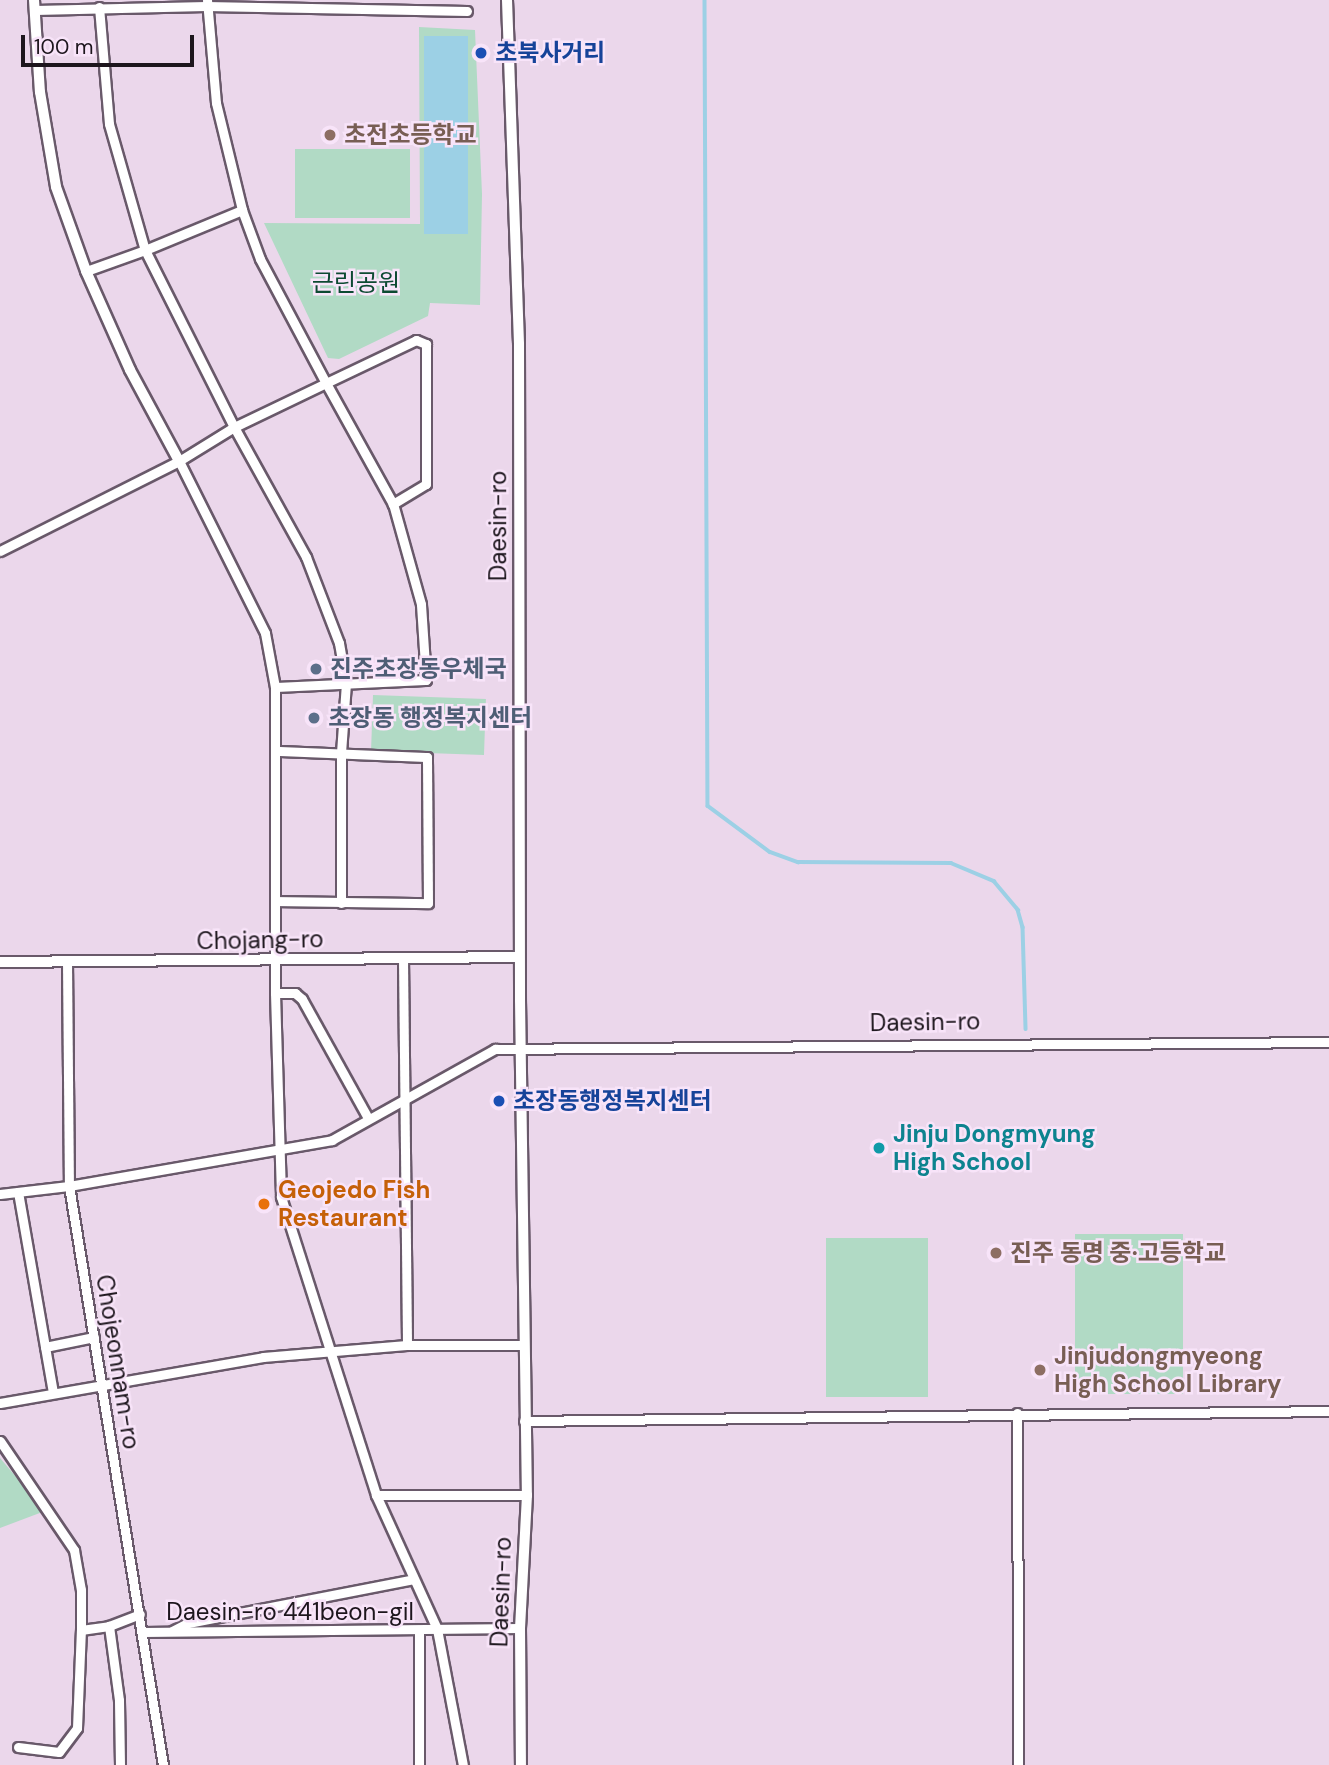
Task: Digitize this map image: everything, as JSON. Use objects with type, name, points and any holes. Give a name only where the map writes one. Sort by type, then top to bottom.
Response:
[{"type":"street","name":"Daesin-ro","points":[[507,0],[519,344],[519,957],[527,1495],[520,1628],[520,1765]]},
{"type":"street","points":[[207,3],[216,103],[242,210],[260,259],[393,504],[422,604],[426,680],[275,687]]},
{"type":"street","points":[[437,1629],[376,1496],[327,1350],[281,1197],[275,993],[278,751],[275,687],[265,634],[86,271],[56,187],[40,92],[34,5],[99,7],[207,3],[467,11]]},
{"type":"street","points":[[99,7],[109,124],[145,250],[234,427],[306,557],[340,643],[346,682],[341,753],[341,903]]},
{"type":"street","points":[[86,271],[242,210]]},
{"type":"street","points":[[0,551],[179,461],[234,427],[416,340],[426,344],[426,484],[393,504]]},
{"type":"street","points":[[277,901],[428,903],[427,757],[278,751]]},
{"type":"street","name":"Chojang-ro","points":[[0,962],[275,962],[519,957]]},
{"type":"street","points":[[403,959],[407,1345]]},
{"type":"street","name":"Chojeonnam-ro","points":[[67,962],[69,1186],[163,1765]]},
{"type":"street","points":[[275,993],[295,993],[302,999],[368,1118]]},
{"type":"street","name":"Daesin-ro","points":[[522,1051],[1021,1041],[1329,1042]]},
{"type":"street","points":[[0,1194],[69,1186],[279,1152],[332,1140],[406,1095],[495,1049],[522,1051]]},
{"type":"street","points":[[18,1192],[53,1393]]},
{"type":"street","points":[[45,1347],[94,1338]]},
{"type":"street","points":[[0,1400],[327,1350],[407,1345],[523,1346]]},
{"type":"street","points":[[524,1421],[1329,1410]]},
{"type":"street","points":[[1017,1413],[1018,1765]]},
{"type":"street","points":[[0,1441],[74,1550],[81,1590],[77,1728],[59,1752],[18,1747]]},
{"type":"street","points":[[376,1496],[527,1495]]},
{"type":"street","points":[[171,1632],[188,1623],[414,1579]]},
{"type":"street","points":[[80,1630],[109,1626],[140,1614]]},
{"type":"street","points":[[109,1626],[119,1700],[120,1765]]},
{"type":"street","name":"Daesin-ro 441beon-gil","points":[[143,1632],[520,1628]]},
{"type":"street","name":"Daesin-ro 441beon-gil","points":[[437,1629],[463,1765]]},
{"type":"street","points":[[419,1630],[419,1765]]},
{"type":"green space","name":"근린공원","points":[[419,27],[475,30],[482,194],[480,305],[430,303],[428,316],[339,359],[328,358],[264,223],[420,224]]},
{"type":"green space","points":[[295,149],[410,149],[410,218],[295,218]]},
{"type":"green space","points":[[373,695],[486,699],[484,755],[371,751]]},
{"type":"green space","points":[[1075,1234],[1183,1234],[1183,1394],[1075,1394]]},
{"type":"green space","points":[[826,1238],[928,1238],[928,1397],[826,1397]]},
{"type":"green space","points":[[0,1458],[45,1511],[0,1528]]},
{"type":"water","points":[[424,36],[468,36],[468,234],[424,234]]},
{"type":"waterway","points":[[705,0],[708,806],[770,852],[798,862],[951,863],[994,881],[1018,910],[1023,927],[1026,1029]]},
{"type":"place","name":"초북사거리","points":[[481,53]]},
{"type":"place","name":"초전초등학교","points":[[330,135]]},
{"type":"place","name":"진주초장동우체국","points":[[316,669]]},
{"type":"place","name":"초장동 행정복지센터","points":[[314,718]]},
{"type":"place","name":"초장동행정복지센터","points":[[499,1101]]},
{"type":"place","name":"Jinju Dongmyung High School","points":[[879,1148]]},
{"type":"place","name":"Geojedo Fish Restaurant","points":[[264,1204]]},
{"type":"place","name":"진주 동명 중·고등학교","points":[[996,1253]]},
{"type":"place","name":"Jinjudongmyeong High School Library","points":[[1040,1370]]}]
